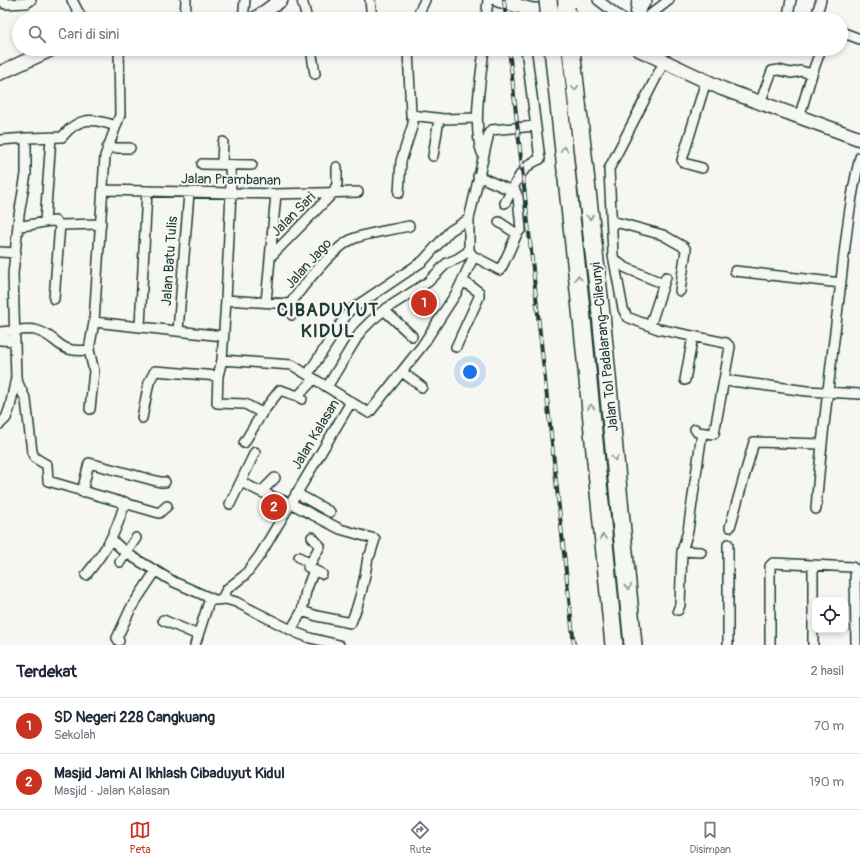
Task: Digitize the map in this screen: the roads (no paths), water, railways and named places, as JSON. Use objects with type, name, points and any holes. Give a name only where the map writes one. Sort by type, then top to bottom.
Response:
[{"type":"highway","points":[[548,0],[549,12]]},
{"type":"highway","name":"Jalan Tol Padalarang–Cileunyi","points":[[554,56],[582,319],[614,645]]},
{"type":"highway","name":"Jalan Tol Padalarang–Cileunyi","points":[[572,56],[601,314],[634,645]]},
{"type":"main road","points":[[268,5],[281,0]]},
{"type":"main road","points":[[498,0],[527,12],[543,10],[568,11]]},
{"type":"main road","points":[[0,73],[30,56]]},
{"type":"main road","points":[[652,56],[706,81],[760,103],[860,139]]},
{"type":"street","points":[[3,0],[5,4],[27,3],[32,0]]},
{"type":"street","points":[[72,0],[78,12]]},
{"type":"street","points":[[185,12],[186,0]]},
{"type":"street","points":[[244,12],[245,0]]},
{"type":"street","points":[[302,0],[305,12]]},
{"type":"street","points":[[370,0],[371,12]]},
{"type":"street","points":[[419,12],[425,0]]},
{"type":"street","points":[[487,12],[488,0]]},
{"type":"street","points":[[598,0],[614,12]]},
{"type":"street","points":[[637,0],[638,12]]},
{"type":"street","points":[[641,12],[647,0]]},
{"type":"street","points":[[649,12],[669,0]]},
{"type":"street","points":[[789,12],[791,0]]},
{"type":"street","points":[[817,12],[821,0]]},
{"type":"street","points":[[848,35],[860,40]]},
{"type":"street","points":[[90,409],[94,371],[89,350],[94,322],[104,190],[105,156],[120,115],[119,56]]},
{"type":"street","points":[[312,56],[315,74]]},
{"type":"street","points":[[399,193],[401,161],[413,124],[413,115],[411,115],[410,109],[408,56]]},
{"type":"street","points":[[482,154],[478,136],[477,118],[483,56]]},
{"type":"street","points":[[506,203],[513,190],[516,179],[528,165],[540,159],[527,56]]},
{"type":"street","points":[[799,118],[818,56]]},
{"type":"street","points":[[664,62],[609,169],[615,260],[624,314],[629,318],[650,326],[729,345],[714,434],[698,431],[688,531],[682,551],[680,605],[678,610]]},
{"type":"street","points":[[760,103],[772,71],[775,70],[791,73],[801,71],[812,74]]},
{"type":"street","points":[[702,168],[684,163],[682,160],[706,81]]},
{"type":"street","points":[[413,115],[465,120],[477,118]]},
{"type":"street","points":[[433,156],[439,118]]},
{"type":"street","points":[[0,140],[62,137],[73,126],[89,120],[99,120],[116,126]]},
{"type":"street","points":[[351,402],[369,413],[422,346],[463,281],[471,253],[469,218],[486,137],[491,130],[535,126]]},
{"type":"street","points":[[0,424],[6,418],[10,407],[16,378],[13,274],[18,226],[26,174],[26,138]]},
{"type":"street","points":[[45,221],[51,138]]},
{"type":"street","points":[[223,142],[231,192],[226,300],[222,360],[218,376],[217,403],[245,404],[262,413]]},
{"type":"street","points":[[107,148],[130,148]]},
{"type":"street","points":[[816,509],[821,444],[852,194],[860,157]]},
{"type":"street","points":[[202,164],[252,165]]},
{"type":"street","points":[[333,193],[337,184],[337,167]]},
{"type":"street","points":[[471,253],[500,270],[511,251],[517,234],[521,229],[518,197],[513,190],[478,176]]},
{"type":"street","name":"Jalan Prambanan","points":[[104,190],[276,194],[358,192]]},
{"type":"street","points":[[140,326],[147,191]]},
{"type":"street","name":"Jalan Batu Tulis","points":[[178,331],[189,193]]},
{"type":"street","name":"Jalan Sari","points":[[272,254],[333,193]]},
{"type":"street","points":[[266,302],[272,254],[276,194]]},
{"type":"street","points":[[244,443],[262,413],[280,390],[300,398],[349,311],[423,261],[450,232],[469,218]]},
{"type":"street","points":[[18,226],[30,226],[45,221],[56,221],[60,225],[101,224]]},
{"type":"street","points":[[612,221],[663,235],[684,247],[686,250],[680,291]]},
{"type":"street","points":[[499,222],[517,234]]},
{"type":"street","points":[[54,299],[60,225]]},
{"type":"street","name":"Jalan Jago","points":[[226,300],[290,304],[306,283],[344,244],[354,238],[409,226]]},
{"type":"street","points":[[0,252],[16,253]]},
{"type":"street","points":[[327,388],[361,332],[384,310],[428,282],[447,263],[471,253]]},
{"type":"street","points":[[615,260],[624,266],[657,281]]},
{"type":"street","points":[[735,271],[841,283]]},
{"type":"street","points":[[650,326],[666,277]]},
{"type":"street","points":[[456,347],[479,297],[479,292],[463,281]]},
{"type":"street","points":[[290,304],[292,315]]},
{"type":"street","points":[[384,310],[412,336]]},
{"type":"street","points":[[94,322],[223,336]]},
{"type":"street","points":[[0,340],[35,330],[65,350],[89,350]]},
{"type":"street","points":[[0,332],[15,336]]},
{"type":"street","points":[[685,380],[693,336]]},
{"type":"street","name":"Jalan Kalasan","points":[[222,360],[292,364],[327,388],[351,402],[296,493],[292,504],[260,555],[245,575],[227,589],[223,597]]},
{"type":"street","points":[[142,418],[149,382],[155,371],[218,376]]},
{"type":"street","points":[[402,372],[422,386]]},
{"type":"street","points":[[16,378],[26,400],[32,452],[35,458],[47,465],[46,479],[82,492],[125,502],[160,513],[167,506]]},
{"type":"street","points":[[724,380],[807,391],[860,394]]},
{"type":"street","points":[[730,527],[754,442],[821,444]]},
{"type":"street","points":[[230,504],[255,452]]},
{"type":"street","points":[[82,492],[89,463],[160,482],[165,482]]},
{"type":"street","points":[[261,492],[275,478]]},
{"type":"street","points":[[241,482],[261,492],[292,504],[340,529],[376,539],[368,557],[367,570],[356,613],[351,623],[317,616],[302,611]]},
{"type":"street","points":[[296,493],[330,512]]},
{"type":"street","points":[[86,575],[112,540],[119,525],[125,502]]},
{"type":"street","points":[[120,562],[136,538]]},
{"type":"street","points":[[291,630],[302,611],[306,591],[315,569],[320,546],[312,538]]},
{"type":"street","points":[[112,540],[126,553],[155,572],[210,598],[215,600],[223,597],[310,638],[339,645]]},
{"type":"street","points":[[728,544],[728,645]]},
{"type":"street","points":[[682,551],[701,552]]},
{"type":"street","points":[[299,557],[315,569]]},
{"type":"street","points":[[770,645],[770,565],[773,563],[854,568],[856,572],[858,598],[856,645]]},
{"type":"street","points":[[813,565],[813,645]]},
{"type":"street","points":[[118,641],[117,638],[125,618],[155,572]]},
{"type":"street","points":[[195,645],[210,598]]},
{"type":"street","points":[[163,620],[198,635]]},
{"type":"railway","points":[[504,0],[505,12]]},
{"type":"railway","points":[[510,56],[574,645]]},
{"type":"place","name":"SD Negeri 228 Cangkuang","points":[[424,303]]},
{"type":"place","name":"Masjid Jami Al Ikhlash Cibaduyut Kidul","points":[[274,507]]},
{"type":"district","name":"CIBADUYUT KIDUL","points":[[328,320]]}]
